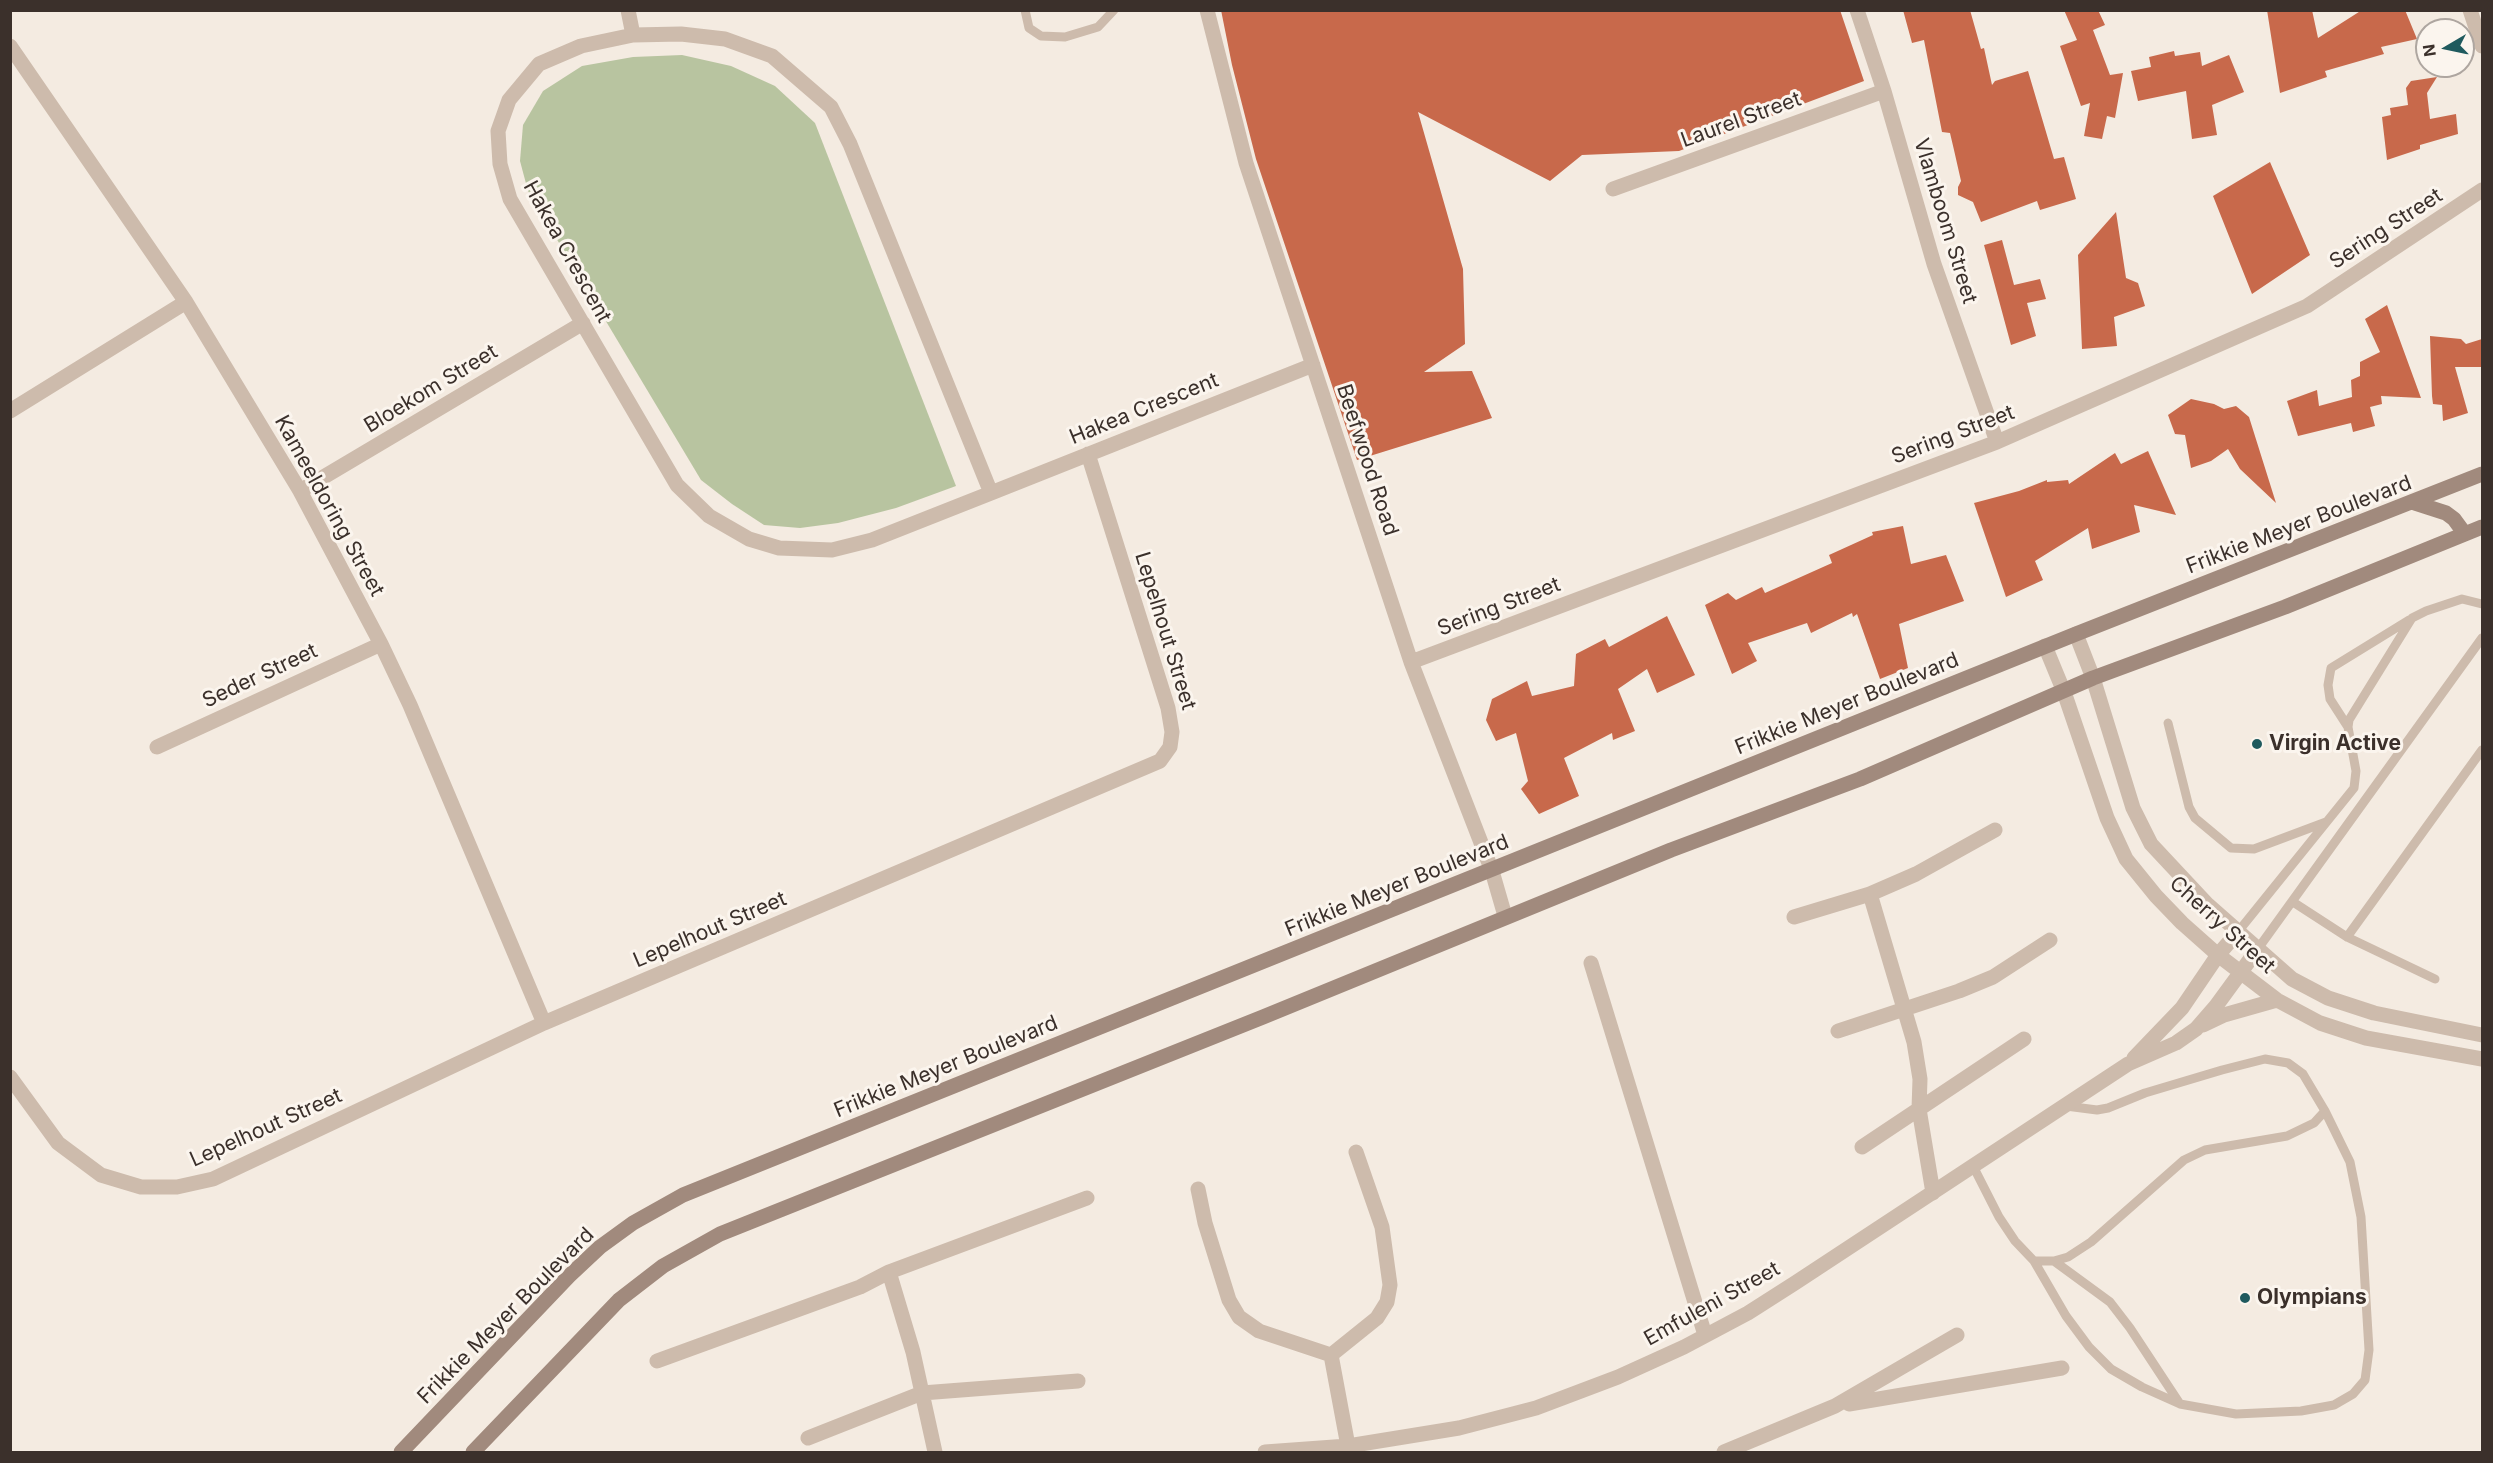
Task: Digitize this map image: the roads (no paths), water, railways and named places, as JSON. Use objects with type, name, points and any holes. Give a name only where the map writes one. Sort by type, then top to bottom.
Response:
[{"type":"street","points":[[628,10],[633,35]]},
{"type":"street","name":"Beefwood Road","points":[[1207,10],[1246,163],[1411,662],[1492,871],[1505,916]]},
{"type":"street","name":"Vlamboom Street","points":[[1857,10],[1884,91],[1934,264],[1997,442]]},
{"type":"street","points":[[2470,10],[2482,46]]},
{"type":"street","name":"Hakea Crescent","points":[[991,493],[854,153],[831,107],[772,56],[725,39],[681,34],[633,35],[581,46],[539,63],[509,100],[498,131],[500,164],[510,199],[677,485],[709,516],[748,539],[779,548],[832,550],[872,540],[991,493],[1088,454],[1313,365]]},
{"type":"street","name":"Kameeldoring Street","points":[[10,46],[186,303],[300,491],[381,644],[410,705],[544,1023]]},
{"type":"street","name":"Laurel Street","points":[[1613,189],[1884,91]]},
{"type":"street","name":"Sering Street","points":[[1411,662],[1997,442],[2307,306],[2482,190]]},
{"type":"street","points":[[10,411],[186,303]]},
{"type":"street","name":"Bloekom Street","points":[[300,491],[583,323]]},
{"type":"street","name":"Lepelhout Street","points":[[10,1077],[58,1143],[101,1174],[141,1187],[177,1187],[213,1179],[544,1023],[1160,761],[1170,747],[1172,732],[1168,708],[1088,454]]},
{"type":"street","name":"Frikkie Meyer Boulevard","points":[[401,1452],[569,1276],[600,1247],[633,1223],[684,1195],[2045,646],[2482,474]]},
{"type":"street","points":[[2415,502],[2446,513],[2454,519],[2465,534]]},
{"type":"street","points":[[473,1452],[619,1300],[663,1266],[712,1238],[1252,1022],[1505,916],[1671,850],[1860,779],[2093,678],[2285,607],[2482,527]]},
{"type":"street","name":"Cherry Street","points":[[2076,634],[2093,678],[2133,808],[2151,844],[2237,933],[2292,979],[2328,998],[2374,1013],[2482,1035]]},
{"type":"street","name":"Seder Street","points":[[157,747],[381,644]]},
{"type":"street","name":"Cherry Street","points":[[2045,646],[2064,692],[2107,818],[2126,858],[2156,896],[2218,955],[2277,1000],[2320,1023],[2366,1038],[2482,1059]]},
{"type":"street","points":[[1794,917],[1870,894],[1916,874],[1995,830]]},
{"type":"street","points":[[1870,894],[1905,1009],[1918,1062],[1918,1109],[1933,1193]]},
{"type":"street","name":"Emfuleni Street","points":[[2128,1064],[2182,1008],[2218,955],[2237,933]]},
{"type":"street","points":[[1838,1031],[1959,991],[1993,977],[2050,940]]},
{"type":"street","name":"Emfuleni Street","points":[[1265,1452],[1348,1446],[1459,1428],[1536,1408],[1618,1377],[1705,1335],[1795,1283],[2128,1064],[2176,1042],[2196,1029],[2257,950]]},
{"type":"street","points":[[1591,963],[1705,1335]]},
{"type":"street","points":[[2196,1029],[2224,1015],[2277,1000]]},
{"type":"street","points":[[1862,1147],[2024,1039]]},
{"type":"street","points":[[1331,1355],[1377,1318],[1388,1302],[1390,1285],[1382,1227],[1356,1152]]},
{"type":"street","points":[[1198,1189],[1229,1300],[1239,1317],[1259,1331],[1331,1355]]},
{"type":"street","points":[[657,1361],[860,1287],[889,1272],[1088,1198]]},
{"type":"street","points":[[889,1272],[913,1352],[935,1452]]},
{"type":"street","points":[[1724,1452],[1835,1406],[1958,1335]]},
{"type":"street","points":[[1331,1355],[1348,1446]]},
{"type":"street","points":[[1835,1406],[2062,1368]]},
{"type":"street","points":[[807,1438],[922,1393],[1078,1381]]},
{"type":"lane","points":[[1025,10],[1029,28],[1041,36],[1065,37],[1098,27],[1114,10]]},
{"type":"lane","points":[[2237,933],[2354,788],[2357,780],[2348,727],[2330,699],[2328,685],[2331,668],[2426,610],[2462,599],[2482,604]]},
{"type":"lane","points":[[2348,727],[2352,713],[2412,618]]},
{"type":"lane","points":[[2257,950],[2482,638]]},
{"type":"lane","points":[[2168,723],[2189,807],[2195,818],[2231,848],[2254,849],[2328,821]]},
{"type":"lane","points":[[2347,936],[2482,750]]},
{"type":"lane","points":[[2293,902],[2347,936],[2435,979]]},
{"type":"lane","points":[[1973,1166],[1999,1217],[2015,1241],[2034,1261],[2066,1316],[2089,1347],[2111,1369],[2142,1387],[2180,1404],[2236,1414],[2301,1411],[2334,1405],[2353,1394],[2365,1380],[2369,1350],[2361,1217],[2350,1162],[2325,1111],[2303,1074],[2288,1063],[2265,1059],[2222,1070],[2108,1108],[2097,1110],[2065,1106]]},
{"type":"lane","points":[[2034,1261],[2054,1261],[2068,1257],[2091,1242],[2184,1160],[2205,1150],[2287,1136],[2314,1123],[2325,1111]]},
{"type":"lane","points":[[2054,1261],[2110,1302],[2180,1404]]},
{"type":"place","name":"Virgin Active","points":[[2257,744]]},
{"type":"place","name":"Olympians","points":[[2245,1298]]}]
